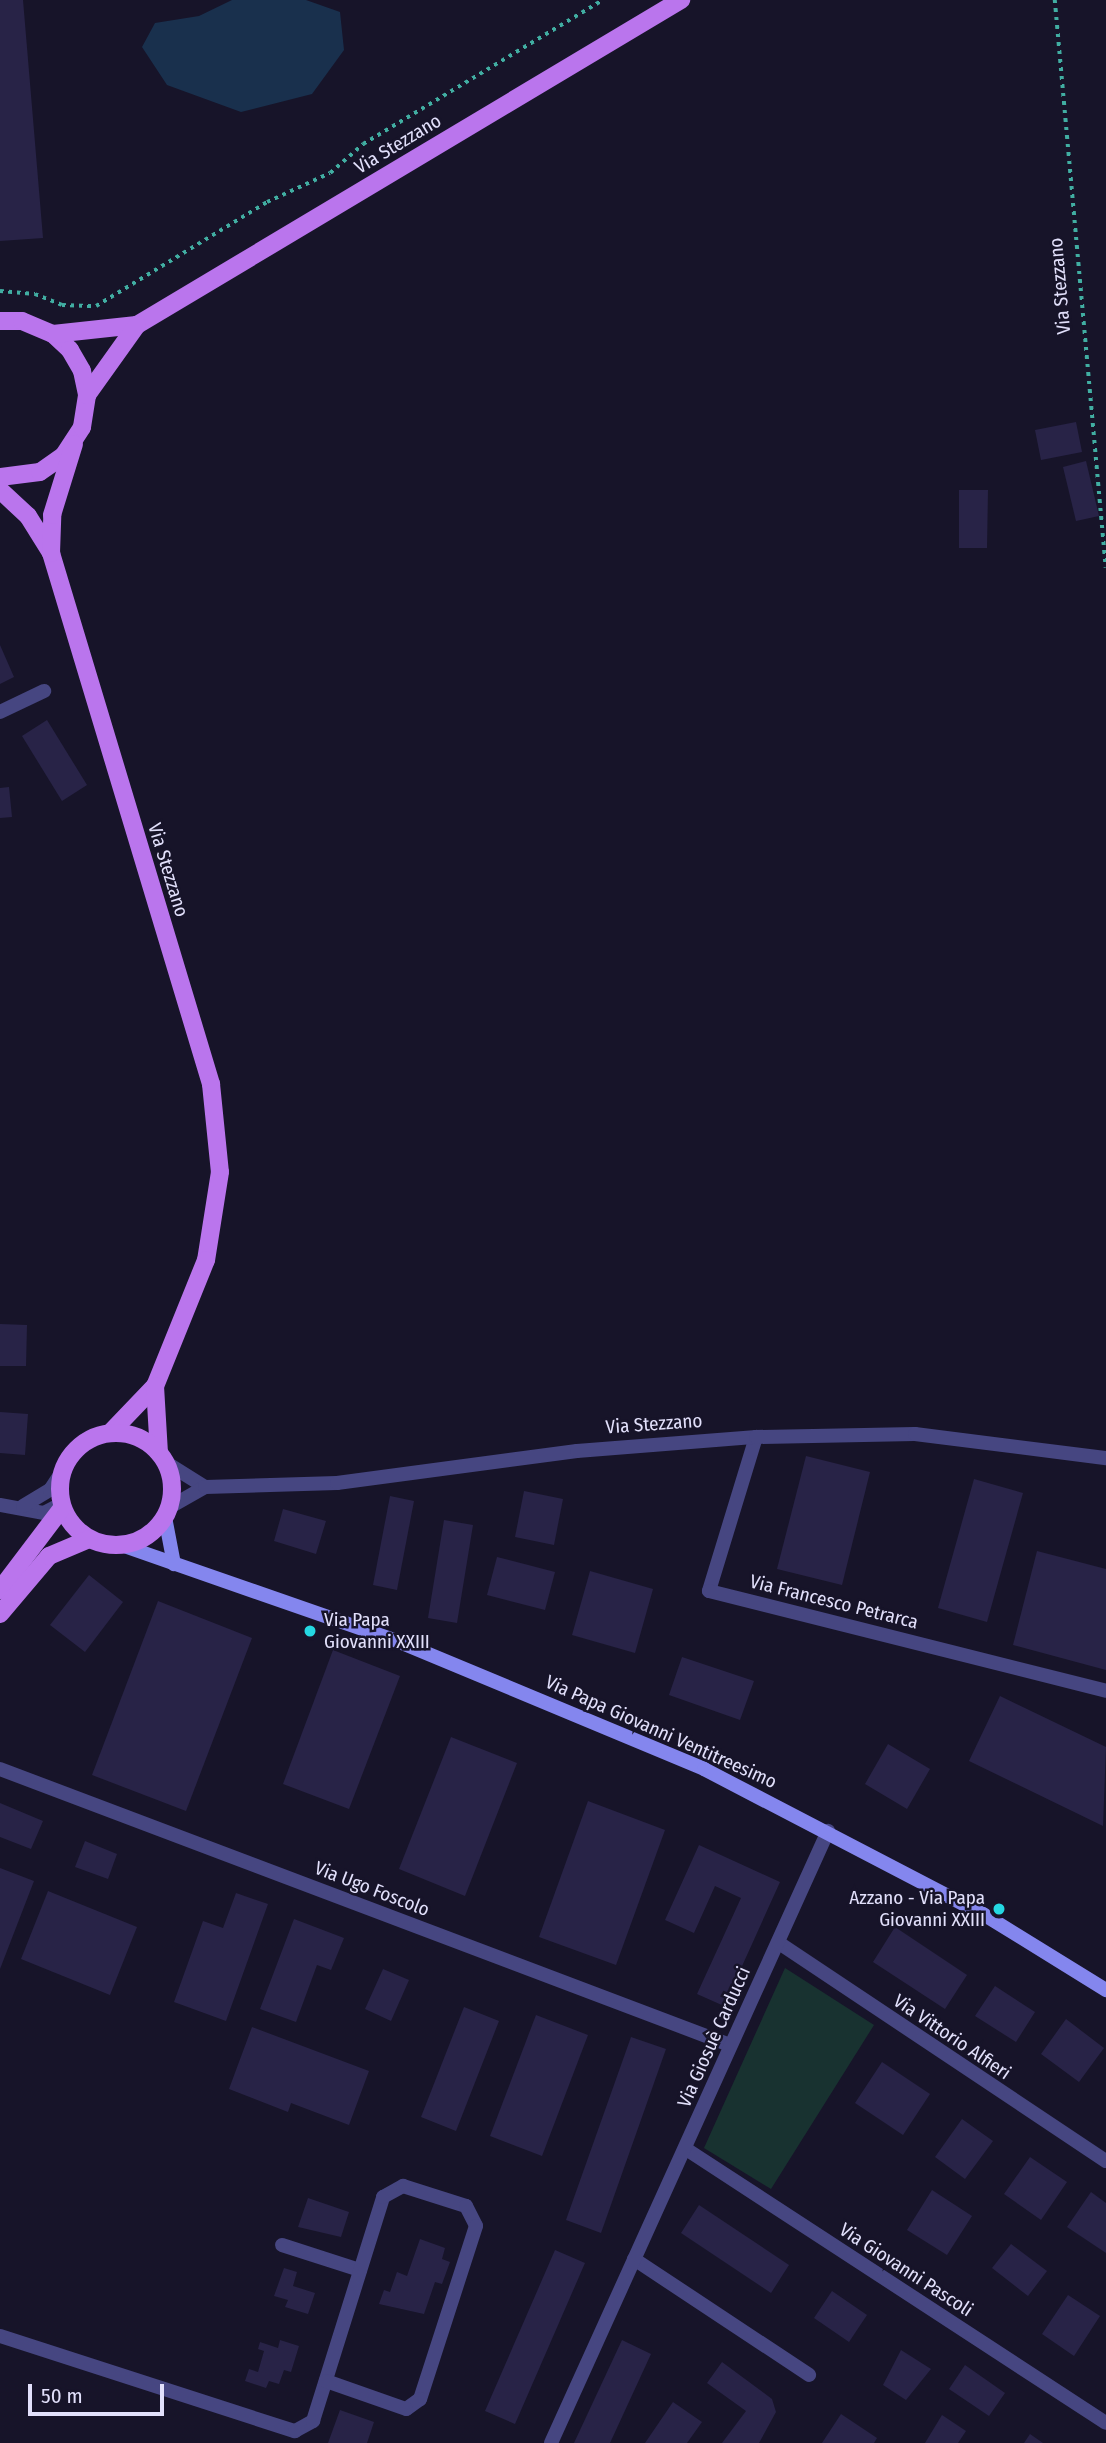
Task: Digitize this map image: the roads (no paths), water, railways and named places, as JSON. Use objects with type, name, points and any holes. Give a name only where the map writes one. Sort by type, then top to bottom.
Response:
[{"type":"main road","name":"Via Stezzano","points":[[0,321],[22,321],[53,334],[137,324],[681,0]]},
{"type":"main road","name":"Via Stezzano","points":[[51,553],[52,515],[82,427],[87,395],[137,324]]},
{"type":"main road","points":[[53,334],[70,351],[82,371],[87,395]]},
{"type":"main road","points":[[0,478],[40,472],[75,442]]},
{"type":"main road","name":"Via Stezzano","points":[[0,490],[27,516],[51,553],[211,1084],[220,1172],[219,1204],[206,1260],[155,1387]]},
{"type":"main road","points":[[155,1387],[162,1458],[172,1484],[167,1512],[155,1530],[124,1546],[89,1539],[73,1526],[62,1506],[61,1474],[80,1446],[110,1433],[155,1387]]},
{"type":"main road","points":[[110,1433],[137,1437],[162,1458]]},
{"type":"main road","points":[[0,1590],[62,1506]]},
{"type":"main road","points":[[0,1614],[49,1556],[89,1539]]},
{"type":"street","points":[[0,712],[44,691]]},
{"type":"street","name":"Via Stezzano","points":[[167,1512],[205,1487],[337,1483],[578,1451],[756,1437],[915,1434],[1106,1458]]},
{"type":"street","name":"Via Francesco Petrarca","points":[[756,1437],[709,1591],[1106,1691]]},
{"type":"street","points":[[162,1458],[205,1487]]},
{"type":"street","points":[[23,1506],[50,1490],[61,1474]]},
{"type":"street","points":[[0,1505],[23,1506],[44,1513],[62,1506]]},
{"type":"street","points":[[167,1512],[174,1564]]},
{"type":"street","name":"Via Papa Giovanni Ventitreesimo","points":[[124,1546],[402,1643],[554,1703],[828,1831],[983,1914],[1106,1990]]},
{"type":"street","name":"Via Ugo Foscolo","points":[[0,1769],[730,2045]]},
{"type":"street","name":"Via Giosuè Carducci","points":[[551,2443],[828,1831]]},
{"type":"street","name":"Via Vittorio Alfieri","points":[[779,1943],[1106,2161]]},
{"type":"street","name":"Via Giovanni Pascoli","points":[[686,2149],[1106,2423]]},
{"type":"street","points":[[0,2336],[295,2431],[313,2421],[383,2197],[403,2186],[466,2206],[476,2226],[420,2399],[406,2409],[326,2381]]},
{"type":"street","points":[[282,2245],[360,2270]]},
{"type":"street","points":[[634,2259],[808,2375]]},
{"type":"water","points":[[232,0],[306,0],[340,12],[344,50],[312,94],[241,112],[167,85],[142,47],[155,23],[199,16]]},
{"type":"place","name":"Via Papa Giovanni XXIII","points":[[310,1631]]},
{"type":"place","name":"Azzano - Via Papa Giovanni XXIII","points":[[999,1909]]}]
